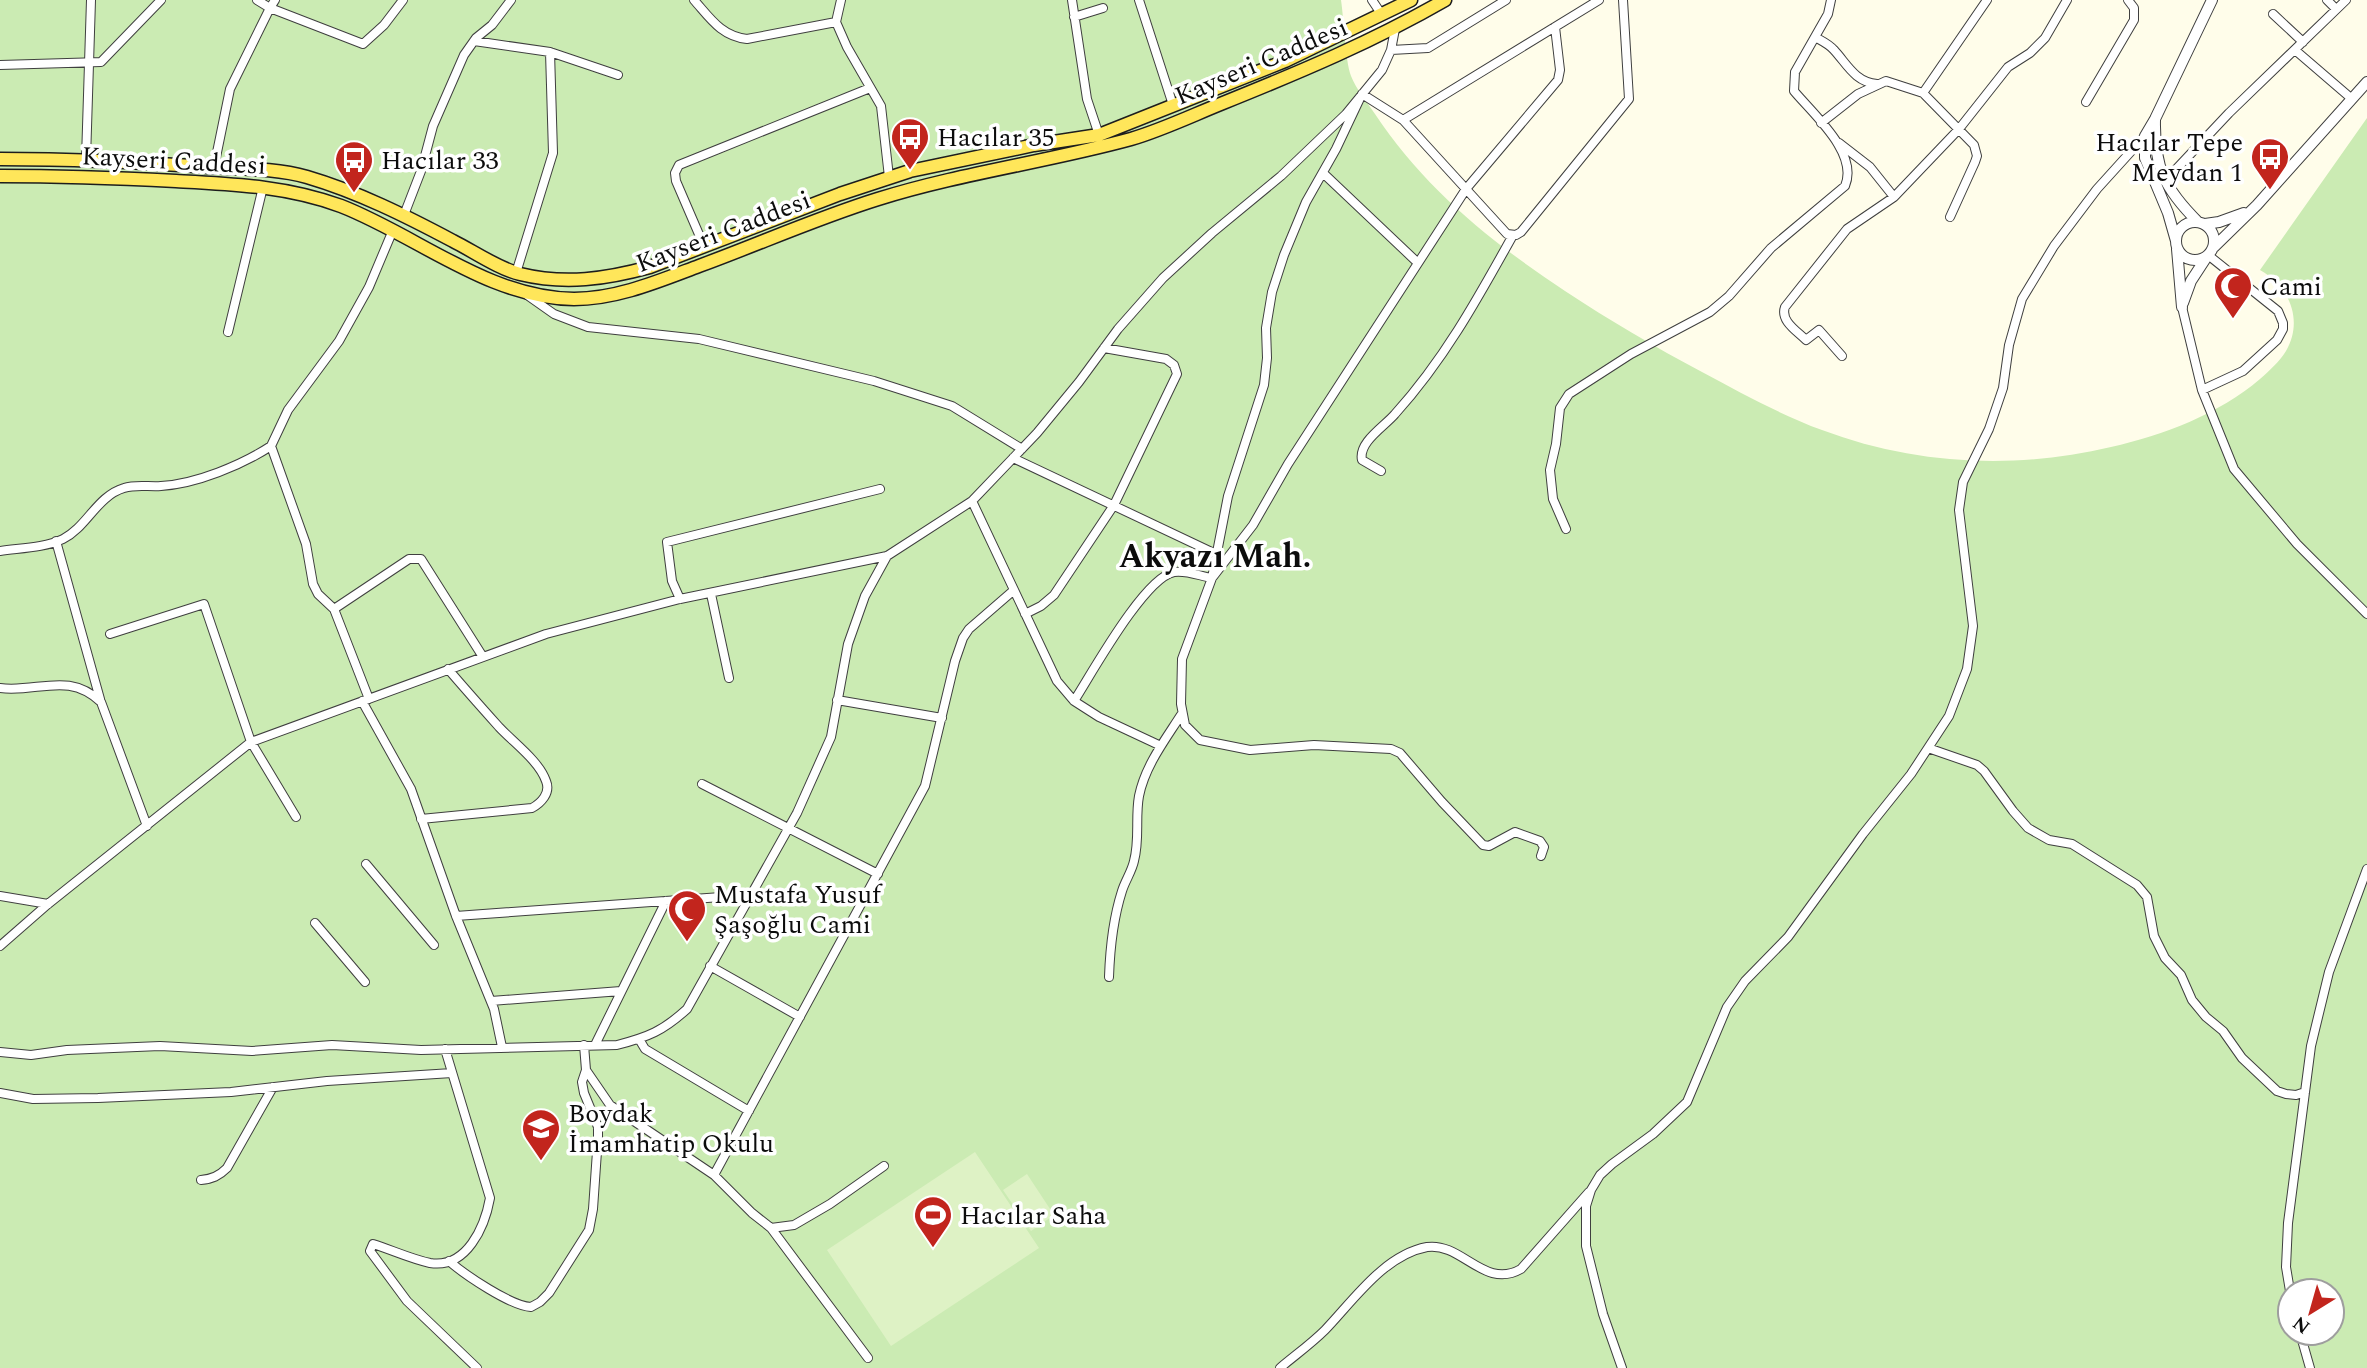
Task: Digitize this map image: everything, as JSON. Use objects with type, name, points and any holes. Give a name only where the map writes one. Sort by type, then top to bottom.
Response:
[{"type":"main road","name":"Kayseri Caddesi","points":[[0,159],[86,159],[259,169],[305,177],[404,215],[516,273],[562,280],[588,280],[650,267],[889,177],[1034,145],[1099,135],[1285,61],[1410,0]]},
{"type":"main road","name":"Kayseri Caddesi","points":[[0,176],[145,179],[285,189],[342,206],[478,274],[525,293],[574,299],[625,291],[654,283],[880,198],[1135,138],[1299,73],[1395,29],[1445,0]]},
{"type":"street","points":[[86,159],[91,0]]},
{"type":"street","points":[[0,65],[101,62],[161,0]]},
{"type":"street","points":[[257,0],[270,8],[363,44],[384,25],[403,0]]},
{"type":"street","points":[[214,167],[230,89],[275,0]]},
{"type":"street","points":[[404,215],[421,171],[433,126],[464,55],[511,0]]},
{"type":"street","points":[[694,0],[718,27],[736,38],[747,39],[836,22]]},
{"type":"street","points":[[841,0],[836,22],[847,47],[881,106],[889,177]]},
{"type":"street","points":[[1072,0],[1087,99],[1099,135]]},
{"type":"street","points":[[1139,0],[1173,105]]},
{"type":"street","points":[[1372,0],[1382,15]]},
{"type":"street","points":[[1391,50],[1428,48],[1506,0]]},
{"type":"street","points":[[1403,120],[1599,0]]},
{"type":"street","points":[[1381,471],[1362,460],[1363,448],[1439,361],[1513,236],[1521,232],[1629,99],[1623,0]]},
{"type":"street","points":[[1831,0],[1828,14],[1795,72],[1794,91],[1839,143],[1870,167],[1894,197]]},
{"type":"street","points":[[1923,93],[1987,0]]},
{"type":"street","points":[[1842,355],[1819,330],[1806,340],[1784,319],[1784,310],[1847,229],[1894,197],[1959,129],[2008,67],[2030,53],[2045,38],[2067,0]]},
{"type":"street","points":[[2086,102],[2134,20],[2134,8],[2128,0]]},
{"type":"street","points":[[1280,1368],[1323,1332],[1385,1266],[1416,1251],[1436,1247],[1446,1249],[1497,1275],[1514,1273],[1521,1269],[1591,1190],[1600,1175],[1653,1134],[1687,1102],[1727,1007],[1745,981],[1788,937],[1863,834],[1911,774],[1949,716],[1967,669],[1973,626],[1961,539],[1959,510],[1963,482],[1989,429],[2003,388],[2009,345],[2022,299],[2054,246],[2145,136],[2212,0]]},
{"type":"street","points":[[2327,0],[2336,9]]},
{"type":"street","points":[[2165,181],[2229,113],[2346,0]]},
{"type":"street","points":[[1074,17],[1103,8]]},
{"type":"street","points":[[2273,14],[2303,42]]},
{"type":"street","points":[[1212,578],[1254,525],[1295,453],[1466,189],[1558,80],[1560,69],[1555,27]]},
{"type":"street","points":[[0,946],[48,904],[251,742],[545,634],[680,599],[887,556],[972,501],[1079,382],[1163,278],[1281,176],[1346,114],[1382,70],[1391,50],[1395,29]]},
{"type":"street","points":[[1815,37],[1832,47],[1861,80],[1880,84]]},
{"type":"street","points":[[474,41],[550,52],[618,75]]},
{"type":"street","points":[[2295,50],[2352,99]]},
{"type":"street","points":[[516,273],[553,153],[550,52]]},
{"type":"street","points":[[1821,123],[1858,94],[1886,81],[1923,93],[1975,145],[1976,156],[1950,217]]},
{"type":"street","points":[[2182,307],[2191,281],[2209,253],[2257,205],[2367,82]]},
{"type":"street","points":[[704,246],[676,181],[675,173],[679,166],[870,88]]},
{"type":"street","points":[[1362,94],[1403,120],[1507,234],[1513,236]]},
{"type":"street","points":[[1362,94],[1306,202],[1272,292],[1266,328],[1264,385],[1228,496],[1212,578],[1182,659],[1181,715],[1191,734],[1199,740],[1251,750],[1314,745],[1391,749],[1400,754],[1483,845],[1489,846],[1515,832],[1540,841],[1544,847],[1541,856]]},
{"type":"street","points":[[2145,136],[2145,158],[2168,213],[2179,253],[2195,261],[2209,253],[2213,234],[2176,199],[2165,181],[2155,147],[2155,120]]},
{"type":"street","points":[[1566,529],[1553,499],[1550,470],[1563,400],[1631,354],[1710,313],[1729,296],[1771,248],[1844,186],[1848,173],[1839,143]]},
{"type":"street","points":[[1323,173],[1418,263]]},
{"type":"street","points":[[228,332],[263,187]]},
{"type":"street","points":[[2257,205],[2239,216],[2185,225],[2180,229],[2176,244],[2182,307],[2202,390],[2234,469],[2297,544],[2367,614]]},
{"type":"street","points":[[0,551],[40,546],[64,538],[110,495],[125,488],[162,486],[205,476],[250,460],[271,446],[288,410],[339,341],[369,287],[393,230]]},
{"type":"street","points":[[2202,390],[2243,371],[2277,340],[2283,329],[2278,311],[2209,253]]},
{"type":"street","points":[[525,293],[554,314],[589,327],[699,339],[874,380],[952,406],[1021,449]]},
{"type":"street","points":[[1026,614],[1054,595],[1114,505],[1177,374],[1174,365],[1166,359],[1104,348]]},
{"type":"street","points":[[271,446],[306,544],[313,584],[318,594],[334,609],[365,700],[411,789],[456,916],[491,1001],[502,1048]]},
{"type":"street","points":[[1013,458],[1216,554]]},
{"type":"street","points":[[680,599],[672,581],[667,542],[880,489]]},
{"type":"street","points":[[972,501],[1057,681],[1074,701],[1099,718],[1161,746]]},
{"type":"street","points":[[56,541],[101,702],[147,826]]},
{"type":"street","points":[[0,1052],[31,1055],[67,1050],[160,1046],[252,1051],[332,1045],[502,1048],[617,1045],[648,1037],[669,1025],[687,1009],[788,829],[831,737],[848,644],[865,596],[887,556]]},
{"type":"street","points":[[334,609],[409,559],[421,559],[483,657]]},
{"type":"street","points":[[1074,701],[1136,603],[1156,581],[1173,572],[1182,571],[1212,578]]},
{"type":"street","points":[[714,1175],[925,786],[963,638],[969,629],[1014,590]]},
{"type":"street","points":[[711,594],[729,678]]},
{"type":"street","points":[[110,634],[204,604],[251,742],[296,817]]},
{"type":"street","points":[[421,819],[532,808],[542,801],[547,790],[546,780],[525,752],[448,669]]},
{"type":"street","points":[[0,688],[13,690],[70,685],[92,693],[101,702]]},
{"type":"street","points":[[837,700],[942,718]]},
{"type":"street","points":[[1109,977],[1110,947],[1122,891],[1134,865],[1138,845],[1139,797],[1147,770],[1181,715]]},
{"type":"street","points":[[1928,748],[1977,765],[2028,828],[2049,840],[2071,844],[2137,885],[2147,897],[2154,936],[2165,958],[2181,975],[2192,1000],[2206,1017],[2223,1031],[2242,1058],[2277,1091],[2286,1094],[2305,1092]]},
{"type":"street","points":[[702,784],[878,874]]},
{"type":"street","points":[[366,864],[434,945]]},
{"type":"street","points":[[2288,1277],[2288,1223],[2311,1046],[2329,972],[2367,869]]},
{"type":"street","points":[[456,916],[749,895]]},
{"type":"street","points":[[0,897],[48,904]]},
{"type":"street","points":[[595,1045],[666,901]]},
{"type":"street","points":[[315,923],[365,982]]},
{"type":"street","points":[[710,966],[800,1017]]},
{"type":"street","points":[[491,1001],[621,991]]},
{"type":"street","points":[[639,1039],[645,1049],[749,1111]]},
{"type":"street","points":[[449,1261],[484,1285],[526,1307],[540,1302],[562,1276],[589,1230],[593,1209],[598,1127],[582,1082],[586,1070],[584,1045]]},
{"type":"street","points":[[445,1049],[490,1198],[486,1217],[469,1247],[449,1261],[430,1263],[373,1244],[370,1248],[402,1295],[477,1368]]},
{"type":"street","points":[[586,1070],[610,1105],[714,1175],[771,1228],[868,1358]]},
{"type":"street","points":[[0,1093],[33,1099],[98,1098],[231,1092],[327,1081],[452,1073]]},
{"type":"street","points":[[201,1180],[211,1179],[227,1168],[273,1087]]},
{"type":"street","points":[[771,1228],[794,1225],[831,1204],[884,1166]]},
{"type":"street","points":[[1591,1190],[1586,1206],[1587,1245],[1603,1314],[1622,1368]]},
{"type":"street","points":[[2304,1347],[2310,1368]]},
{"type":"green space","points":[[0,0],[1341,0],[1349,69],[1362,95],[1394,141],[1437,190],[1511,253],[1632,333],[1791,418],[1857,442],[1893,451],[1965,460],[2038,459],[2131,442],[2209,413],[2260,379],[2286,351],[2294,328],[2291,305],[2286,294],[2260,270],[2367,118],[2367,1368],[0,1368]]},
{"type":"green space","name":"Hacılar Saha","points":[[975,1152],[1039,1248],[891,1346],[827,1250]]},
{"type":"green space","points":[[1027,1174],[1054,1215],[1031,1231],[1003,1190]]},
{"type":"place","name":"Hacılar 35","points":[[910,171]]},
{"type":"place","name":"Hacılar Tepe Meydan 1","points":[[2270,191]]},
{"type":"place","name":"Hacılar 33","points":[[354,194]]},
{"type":"place","name":"Cami","points":[[2233,320]]},
{"type":"place","name":"Mustafa Yusuf Şaşoğlu Cami","points":[[687,943]]},
{"type":"place","name":"Boydak İmamhatip Okulu","points":[[541,1162]]},
{"type":"place","name":"Hacılar Saha","points":[[933,1249]]},
{"type":"district","name":"Akyazı Mah.","points":[[1215,555]]}]
